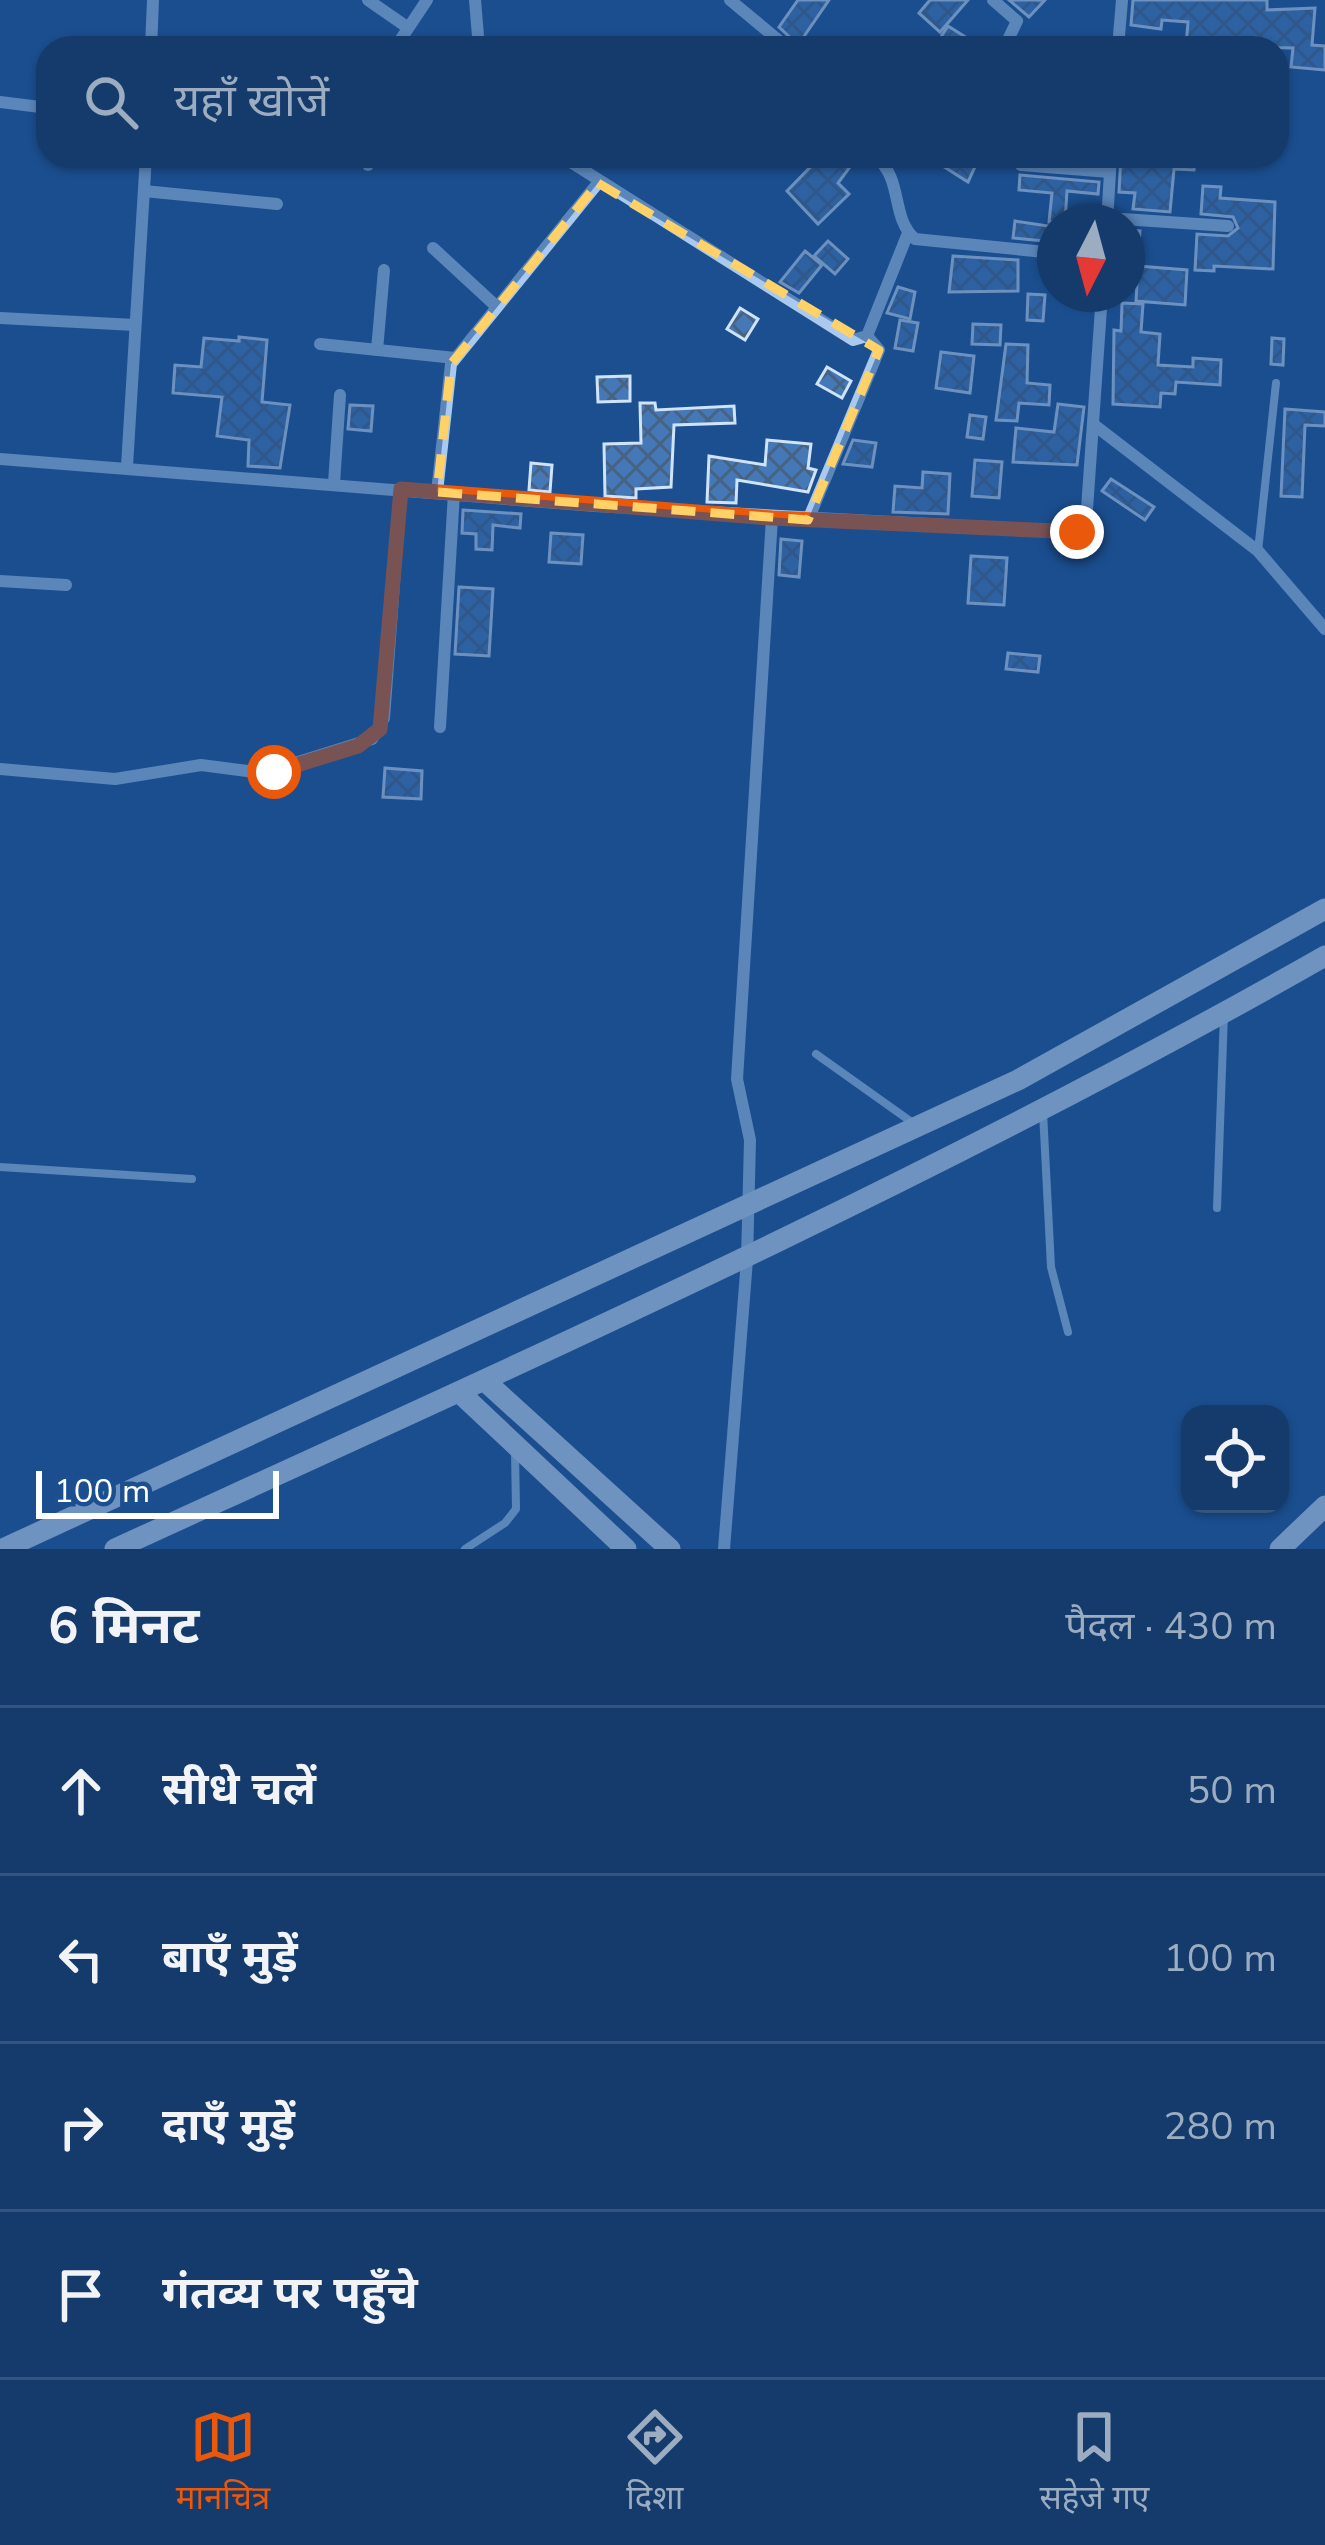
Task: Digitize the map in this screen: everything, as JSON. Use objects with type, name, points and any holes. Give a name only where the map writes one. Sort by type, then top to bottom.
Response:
[{"type":"street","points":[[152,36],[153,0]]},
{"type":"street","points":[[368,0],[407,27]]},
{"type":"street","points":[[401,36],[427,0]]},
{"type":"street","points":[[475,0],[477,36]]},
{"type":"street","points":[[730,0],[774,36]]},
{"type":"street","points":[[993,0],[1017,21],[1010,36]]},
{"type":"street","points":[[1119,36],[1122,0]]},
{"type":"street","points":[[0,103],[36,107]]},
{"type":"street","points":[[127,466],[145,168]]},
{"type":"street","points":[[577,168],[844,335],[867,337],[880,350],[808,520]]},
{"type":"street","points":[[867,337],[908,233],[894,176],[886,168]]},
{"type":"street","points":[[1059,168],[1110,172]]},
{"type":"street","points":[[1108,204],[1110,168]]},
{"type":"street","points":[[436,492],[455,358],[598,183]]},
{"type":"street","points":[[144,191],[277,204]]},
{"type":"street","points":[[1145,222],[1228,226]]},
{"type":"street","points":[[908,233],[918,240],[1037,252]]},
{"type":"street","points":[[433,248],[497,307]]},
{"type":"street","points":[[377,350],[384,270]]},
{"type":"street","points":[[0,459],[772,518],[1077,532],[1087,509],[1101,312]]},
{"type":"street","points":[[0,318],[135,326]]},
{"type":"street","points":[[320,344],[455,358]]},
{"type":"street","points":[[334,483],[340,395]]},
{"type":"street","points":[[1094,424],[1258,551],[1325,629]]},
{"type":"street","points":[[0,769],[116,779],[201,765],[263,773],[372,739],[384,718],[401,489]]},
{"type":"street","points":[[440,727],[454,493]]},
{"type":"street","points":[[724,1549],[747,1260],[748,1115],[737,1078],[772,518]]},
{"type":"street","points":[[0,581],[66,585]]},
{"type":"street","points":[[3,1549],[1018,1080],[1325,909]]},
{"type":"street","points":[[115,1549],[747,1260],[1043,1110],[1325,956]]},
{"type":"street","points":[[485,1381],[662,1547]]},
{"type":"street","points":[[459,1392],[626,1549]]},
{"type":"street","points":[[1280,1549],[1325,1506]]},
{"type":"lane","points":[[1258,551],[1276,383]]},
{"type":"lane","points":[[1217,1208],[1224,1013]]},
{"type":"lane","points":[[817,1054],[918,1126]]},
{"type":"lane","points":[[1043,1110],[1051,1260],[1068,1332]]},
{"type":"lane","points":[[0,1167],[192,1179]]},
{"type":"lane","points":[[465,1549],[505,1523],[516,1509],[513,1445]]},
{"type":"highlighted area","points":[[598,183],[879,350],[808,520],[437,492],[451,364]]},
{"type":"building","points":[[798,0],[829,0],[804,36],[788,36],[779,27]]},
{"type":"building","points":[[930,0],[968,0],[940,32],[919,13]]},
{"type":"building","points":[[1009,0],[1045,0],[1029,17]]},
{"type":"building","points":[[1133,0],[1267,0],[1267,10],[1315,8],[1312,45],[1325,46],[1325,70],[1291,67],[1289,36],[1187,36],[1188,22],[1162,20],[1161,29],[1131,25]]},
{"type":"building","points":[[948,26],[964,36],[942,36]]},
{"type":"building","points":[[809,168],[849,168],[838,183],[849,194],[818,224],[787,191]]},
{"type":"building","points":[[946,168],[974,168],[968,182]]},
{"type":"building","points":[[1120,168],[1194,168],[1174,169],[1170,212],[1134,204],[1135,193],[1119,192]]},
{"type":"building","points":[[1020,175],[1099,182],[1098,194],[1067,191],[1066,204],[1051,204],[1052,193],[1019,190]]},
{"type":"building","points":[[1203,186],[1221,187],[1220,198],[1275,202],[1273,269],[1214,266],[1214,271],[1195,270],[1197,234],[1228,236],[1238,228],[1233,217],[1201,214]]},
{"type":"building","points":[[1015,221],[1037,224],[1037,240],[1013,238]]},
{"type":"building","points":[[828,241],[848,259],[835,274],[814,256]]},
{"type":"building","points":[[805,251],[822,265],[799,293],[780,282]]},
{"type":"building","points":[[953,256],[1018,260],[1018,291],[949,292]]},
{"type":"building","points":[[1145,267],[1187,270],[1185,305],[1145,302]]},
{"type":"building","points":[[898,287],[915,292],[910,319],[887,313]]},
{"type":"building","points":[[1028,294],[1037,295],[1037,312],[1044,312],[1043,321],[1027,320]]},
{"type":"building","points":[[740,308],[758,319],[745,340],[727,329]]},
{"type":"building","points":[[1122,312],[1142,312],[1141,332],[1160,334],[1158,365],[1193,367],[1193,358],[1221,360],[1220,385],[1176,382],[1175,394],[1161,393],[1160,407],[1113,404],[1114,330],[1121,331]]},
{"type":"building","points":[[900,320],[918,323],[913,351],[895,348]]},
{"type":"building","points":[[973,324],[1001,325],[1000,345],[972,344]]},
{"type":"building","points":[[239,337],[267,340],[262,402],[290,405],[280,468],[248,466],[249,440],[217,436],[222,397],[173,393],[175,365],[201,367],[204,338],[239,341]]},
{"type":"building","points":[[1272,338],[1284,339],[1283,365],[1271,364]]},
{"type":"building","points":[[1006,344],[1028,345],[1027,383],[1050,385],[1049,405],[1019,403],[1017,421],[996,420]]},
{"type":"building","points":[[941,352],[974,356],[970,393],[936,388]]},
{"type":"building","points":[[827,367],[851,381],[842,398],[817,384]]},
{"type":"building","points":[[630,376],[630,401],[598,402],[597,377]]},
{"type":"building","points":[[640,403],[655,403],[656,410],[734,406],[735,423],[674,425],[671,487],[636,489],[636,498],[605,496],[604,444],[641,443]]},
{"type":"building","points":[[1058,404],[1084,407],[1077,465],[1013,462],[1016,428],[1054,432]]},
{"type":"building","points":[[350,405],[373,406],[371,431],[348,429]]},
{"type":"building","points":[[1285,409],[1325,412],[1325,426],[1305,425],[1302,497],[1281,496]]},
{"type":"building","points":[[970,415],[986,417],[983,439],[967,437]]},
{"type":"building","points":[[767,440],[811,444],[808,468],[816,470],[808,492],[737,480],[736,503],[707,502],[709,456],[765,465]]},
{"type":"building","points":[[853,440],[876,443],[872,467],[843,464]]},
{"type":"building","points":[[975,460],[1002,462],[999,498],[972,496]]},
{"type":"building","points":[[531,463],[552,465],[550,492],[529,490]]},
{"type":"building","points":[[923,472],[950,474],[948,514],[893,512],[895,486],[922,488]]},
{"type":"building","points":[[1111,479],[1154,507],[1145,520],[1102,491]]},
{"type":"building","points":[[463,510],[521,514],[520,528],[493,525],[492,550],[476,549],[476,534],[462,533]]},
{"type":"building","points":[[551,533],[583,535],[581,564],[549,562]]},
{"type":"building","points":[[781,539],[802,541],[799,577],[779,575]]},
{"type":"building","points":[[971,556],[1007,558],[1004,605],[968,603]]},
{"type":"building","points":[[459,587],[493,589],[489,656],[455,654]]},
{"type":"building","points":[[1008,653],[1040,656],[1038,672],[1006,669]]},
{"type":"building","points":[[385,768],[422,771],[421,799],[383,797]]},
{"type":"route","points":[[274,772],[358,746],[380,729],[401,489],[772,518],[1077,532]]}]
